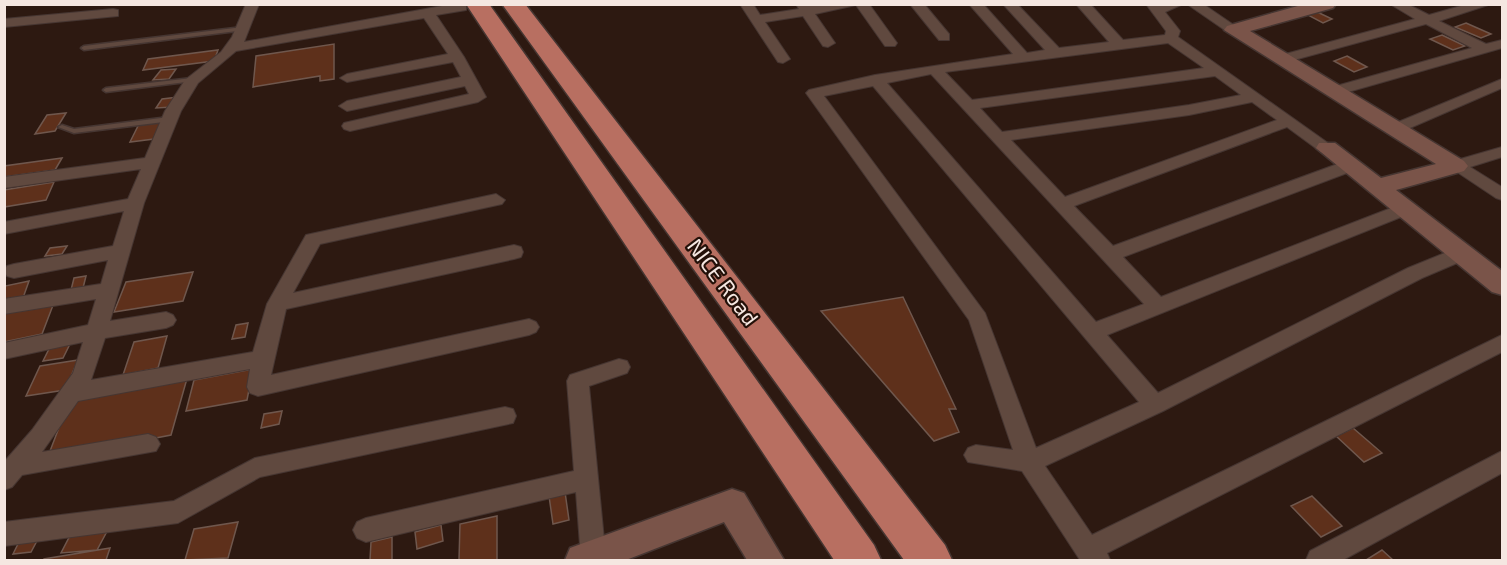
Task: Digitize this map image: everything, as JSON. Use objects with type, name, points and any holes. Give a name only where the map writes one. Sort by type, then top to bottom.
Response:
[{"type":"highway","name":"NICE Road","points":[[513,4],[930,561]]},
{"type":"highway","name":"NICE Road","points":[[469,6],[859,561]]},
{"type":"street","points":[[11,473],[83,376],[99,331],[135,204],[169,119],[192,80],[226,55],[243,29],[253,4]]},
{"type":"street","points":[[747,4],[783,59]]},
{"type":"street","points":[[756,20],[805,7],[850,4]]},
{"type":"street","points":[[862,4],[890,43]]},
{"type":"street","points":[[916,4],[944,37]]},
{"type":"street","points":[[975,4],[1023,57]]},
{"type":"street","points":[[1009,4],[1055,53]]},
{"type":"street","points":[[1082,4],[1120,45]]},
{"type":"street","points":[[1171,38],[1173,31],[1155,7],[1177,4]]},
{"type":"street","points":[[1193,4],[1503,194]]},
{"type":"street","points":[[1234,30],[1327,4]]},
{"type":"street","points":[[1396,4],[1485,49]]},
{"type":"street","points":[[1283,59],[1485,4]]},
{"type":"street","points":[[231,48],[469,6]]},
{"type":"street","points":[[805,7],[828,43]]},
{"type":"street","points":[[350,126],[478,97],[457,57],[429,13]]},
{"type":"street","points":[[4,23],[113,14]]},
{"type":"street","points":[[1503,285],[1327,148],[1171,38],[934,69],[814,93],[978,318],[1029,462],[1092,555],[1503,343]]},
{"type":"street","points":[[1334,91],[1503,44]]},
{"type":"street","points":[[347,78],[457,57]]},
{"type":"street","points":[[934,69],[1158,306]]},
{"type":"street","points":[[968,105],[1216,71]]},
{"type":"street","points":[[875,79],[1155,405]]},
{"type":"street","points":[[346,106],[470,80]]},
{"type":"street","points":[[1397,128],[1503,83]]},
{"type":"street","points":[[999,137],[1189,110],[1253,96]]},
{"type":"street","points":[[1062,204],[1288,122]]},
{"type":"street","points":[[1377,187],[1503,152]]},
{"type":"street","points":[[4,183],[151,162]]},
{"type":"street","points":[[1109,255],[1349,166]]},
{"type":"street","points":[[495,200],[313,239],[277,304],[262,359],[258,387],[529,327]]},
{"type":"street","points":[[4,228],[135,204]]},
{"type":"street","points":[[1092,332],[1405,209]]},
{"type":"street","points":[[14,271],[122,251]]},
{"type":"street","points":[[277,304],[514,252]]},
{"type":"street","points":[[976,455],[1029,462],[1155,405],[1415,273],[1462,253]]},
{"type":"street","points":[[4,307],[111,289]]},
{"type":"street","points":[[4,351],[166,320]]},
{"type":"street","points":[[71,393],[262,359]]},
{"type":"street","points":[[619,367],[578,381],[589,559],[732,504],[766,561]]},
{"type":"street","points":[[4,534],[178,512],[255,468],[505,416]]},
{"type":"street","points":[[11,473],[148,444]]},
{"type":"street","points":[[1319,561],[1503,462]]},
{"type":"street","points":[[366,530],[585,479]]},
{"type":"lane","points":[[84,48],[243,29]]},
{"type":"lane","points":[[106,90],[192,80]]},
{"type":"lane","points":[[62,127],[74,131],[169,119]]},
{"type":"building","points":[[1313,10],[1332,19],[1323,23],[1304,13]]},
{"type":"building","points":[[1466,23],[1491,34],[1481,38],[1455,27]]},
{"type":"building","points":[[1442,35],[1465,46],[1453,50],[1430,39]]},
{"type":"building","points":[[334,44],[334,79],[320,81],[320,76],[253,87],[256,56]]},
{"type":"building","points":[[218,50],[214,61],[143,70],[148,59]]},
{"type":"building","points":[[1347,56],[1367,67],[1354,72],[1334,61]]},
{"type":"building","points":[[176,69],[169,79],[153,80],[161,70]]},
{"type":"building","points":[[179,97],[173,107],[156,108],[162,99]]},
{"type":"building","points":[[66,113],[55,131],[35,134],[47,115]]},
{"type":"building","points":[[163,121],[154,139],[130,142],[139,124]]},
{"type":"building","points":[[62,158],[55,170],[4,177],[4,166]]},
{"type":"building","points":[[54,182],[46,200],[4,207],[4,190]]},
{"type":"building","points":[[67,246],[62,254],[45,256],[50,248]]},
{"type":"building","points":[[193,272],[183,301],[114,312],[126,282]]},
{"type":"building","points":[[86,276],[83,288],[71,290],[74,278]]},
{"type":"building","points":[[29,281],[23,298],[4,303],[5,286]]},
{"type":"building","points":[[903,297],[956,409],[949,409],[959,432],[934,441],[821,311]]},
{"type":"building","points":[[55,300],[42,334],[4,342],[4,310]]},
{"type":"building","points":[[248,323],[245,337],[232,339],[236,325]]},
{"type":"building","points":[[167,336],[158,368],[123,375],[134,342]]},
{"type":"building","points":[[72,340],[63,358],[43,361],[52,343]]},
{"type":"building","points":[[78,360],[65,390],[26,396],[40,366]]},
{"type":"building","points":[[253,369],[247,400],[186,411],[194,380]]},
{"type":"building","points":[[188,375],[171,435],[47,459],[71,396]]},
{"type":"building","points":[[282,411],[279,424],[261,428],[264,414]]},
{"type":"building","points":[[1353,428],[1382,453],[1364,462],[1336,436]]},
{"type":"building","points":[[565,492],[569,520],[553,524],[549,496]]},
{"type":"building","points":[[1312,496],[1342,526],[1321,537],[1291,506]]},
{"type":"building","points":[[497,516],[497,560],[459,560],[460,524]]},
{"type":"building","points":[[238,522],[228,558],[185,560],[194,529]]},
{"type":"building","points":[[111,524],[97,550],[61,553],[75,526]]},
{"type":"building","points":[[441,525],[443,541],[417,549],[415,532]]},
{"type":"building","points":[[392,537],[392,560],[370,560],[371,542]]},
{"type":"building","points":[[38,539],[31,552],[13,554],[19,542]]},
{"type":"building","points":[[110,548],[106,560],[44,560],[44,559]]},
{"type":"building","points":[[1382,550],[1393,560],[1366,560]]}]
